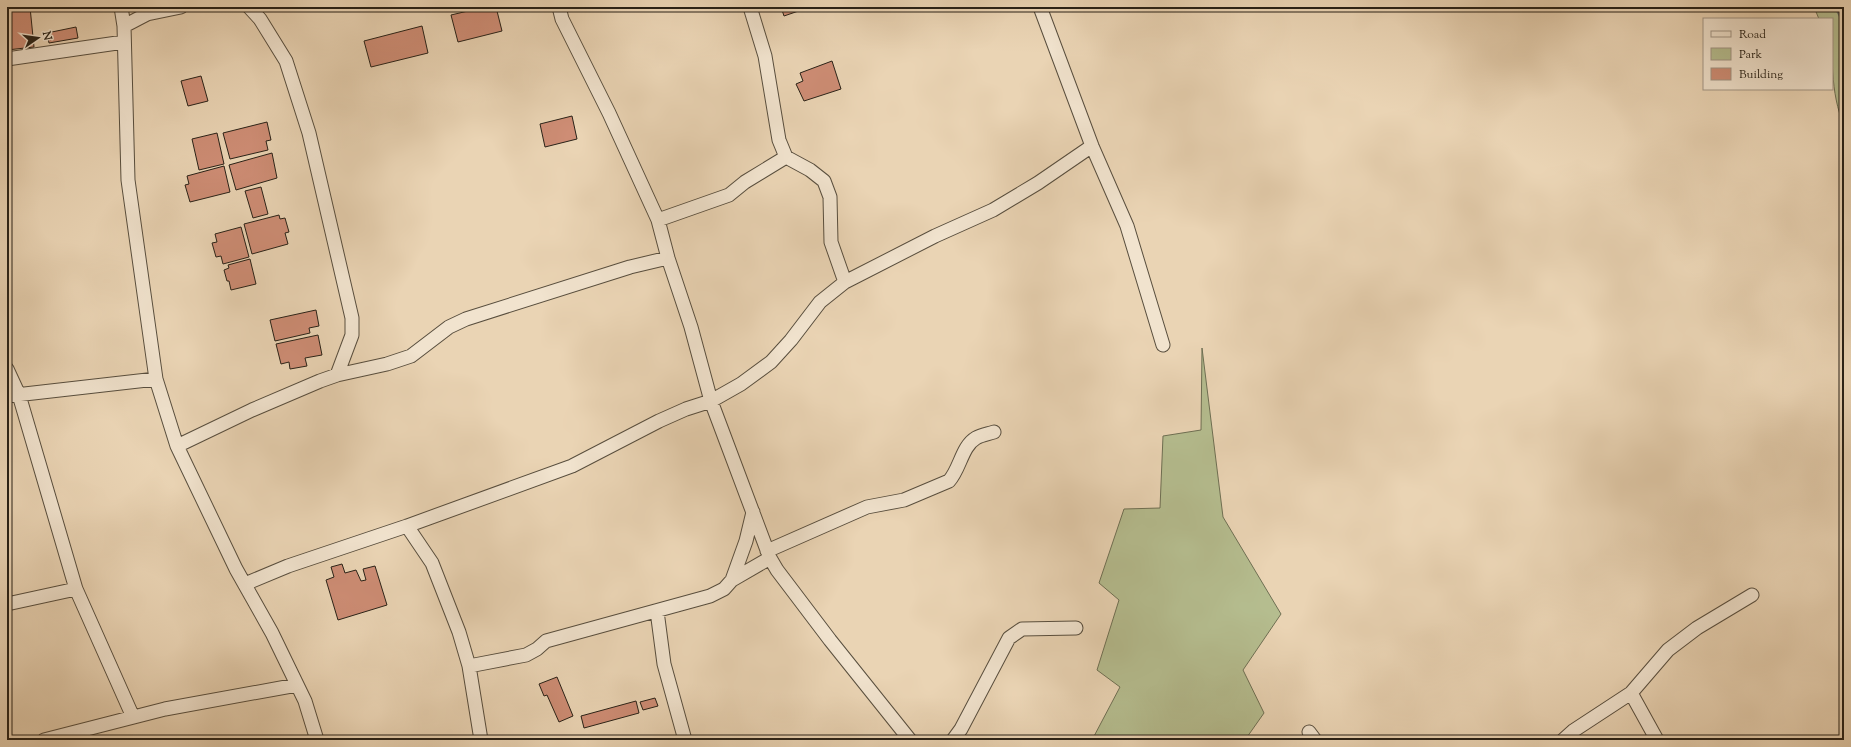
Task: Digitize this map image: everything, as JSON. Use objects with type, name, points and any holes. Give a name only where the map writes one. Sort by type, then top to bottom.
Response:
[{"type":"street","points":[[121,7],[124,26],[128,180],[156,379],[178,446],[215,526],[272,633],[305,701],[317,740]]},
{"type":"street","points":[[124,26],[147,14],[181,7]]},
{"type":"street","points":[[249,7],[260,19],[286,61],[309,133],[324,192],[352,318],[352,335],[337,375]]},
{"type":"street","points":[[559,7],[565,26],[609,114],[658,220],[668,258],[691,327],[711,400],[769,554],[777,570],[830,640],[910,740]]},
{"type":"street","points":[[750,7],[764,56],[779,140],[786,157],[810,170],[824,181],[830,197],[831,242],[845,282]]},
{"type":"street","points":[[1040,7],[1092,146],[1127,226],[1164,345]]},
{"type":"street","points":[[7,60],[124,42]]},
{"type":"street","points":[[245,584],[288,566],[408,526],[572,466],[686,408],[711,400],[741,384],[771,362],[792,340],[820,302],[845,282],[935,236],[993,210],[1038,183],[1092,146]]},
{"type":"street","points":[[658,220],[729,195],[745,182],[786,157]]},
{"type":"street","points":[[178,446],[252,410],[337,375],[387,364],[411,356],[449,327],[466,319],[630,267],[668,258]]},
{"type":"street","points":[[7,369],[13,396],[76,589],[133,717]]},
{"type":"street","points":[[13,396],[156,379]]},
{"type":"street","points":[[469,666],[526,655],[537,649],[546,641],[710,596],[724,589],[732,580],[769,554],[867,507],[904,500],[949,481],[954,476],[969,443],[976,438],[994,432]]},
{"type":"street","points":[[732,580],[746,541],[753,512]]},
{"type":"street","points":[[408,526],[432,563],[459,632],[469,666],[481,740]]},
{"type":"street","points":[[7,604],[76,589]]},
{"type":"street","points":[[1564,740],[1572,730],[1631,693],[1668,650],[1696,628],[1752,595]]},
{"type":"street","points":[[657,611],[664,664],[685,740]]},
{"type":"street","points":[[953,740],[961,729],[1009,638],[1022,628],[1076,628]]},
{"type":"street","points":[[44,740],[165,708],[297,685]]},
{"type":"street","points":[[1631,693],[1657,740]]},
{"type":"green space","points":[[1814,7],[1844,7],[1844,125],[1839,113],[1834,87],[1833,18],[1819,18]]},
{"type":"green space","points":[[1202,348],[1223,517],[1281,614],[1243,670],[1264,713],[1245,740],[1092,740],[1120,687],[1097,670],[1119,600],[1099,583],[1124,509],[1160,508],[1163,436],[1201,430]]},
{"type":"building","points":[[7,7],[30,7],[34,47],[7,50]]},
{"type":"building","points":[[485,7],[496,7],[502,31],[458,42],[451,15]]},
{"type":"building","points":[[781,7],[810,7],[784,16]]},
{"type":"building","points":[[422,26],[428,53],[371,67],[364,41]]},
{"type":"building","points":[[76,27],[78,38],[49,43],[47,33]]},
{"type":"building","points":[[832,61],[841,89],[804,101],[796,84],[803,81],[800,73]]},
{"type":"building","points":[[201,76],[208,101],[188,106],[181,81]]},
{"type":"building","points":[[572,116],[577,139],[545,147],[540,124]]},
{"type":"building","points":[[267,122],[271,140],[266,141],[268,150],[230,159],[223,133]]},
{"type":"building","points":[[217,133],[224,164],[199,170],[192,139]]},
{"type":"building","points":[[272,153],[277,178],[236,190],[229,165]]},
{"type":"building","points":[[224,166],[230,192],[190,202],[185,185],[189,184],[187,176]]},
{"type":"building","points":[[261,187],[268,214],[253,218],[245,191]]},
{"type":"building","points":[[279,215],[280,219],[285,218],[289,232],[285,233],[288,244],[252,254],[244,224]]},
{"type":"building","points":[[241,227],[249,257],[223,264],[221,256],[216,257],[212,243],[217,242],[215,234]]},
{"type":"building","points":[[250,259],[256,284],[231,290],[224,270],[229,268],[228,265]]},
{"type":"building","points":[[316,310],[319,326],[309,328],[310,333],[275,341],[270,320]]},
{"type":"building","points":[[318,335],[322,355],[305,358],[307,366],[290,369],[289,362],[281,364],[276,344]]},
{"type":"building","points":[[342,564],[345,573],[356,570],[361,581],[366,580],[363,569],[375,566],[387,605],[338,620],[326,580],[334,577],[331,567]]},
{"type":"building","points":[[557,677],[573,716],[559,722],[547,695],[544,696],[539,684]]},
{"type":"building","points":[[655,698],[658,706],[643,710],[640,702]]},
{"type":"building","points":[[636,701],[639,713],[584,728],[581,716]]},
{"type":"waterway","points":[[1836,7],[1842,18],[1844,26]]}]
